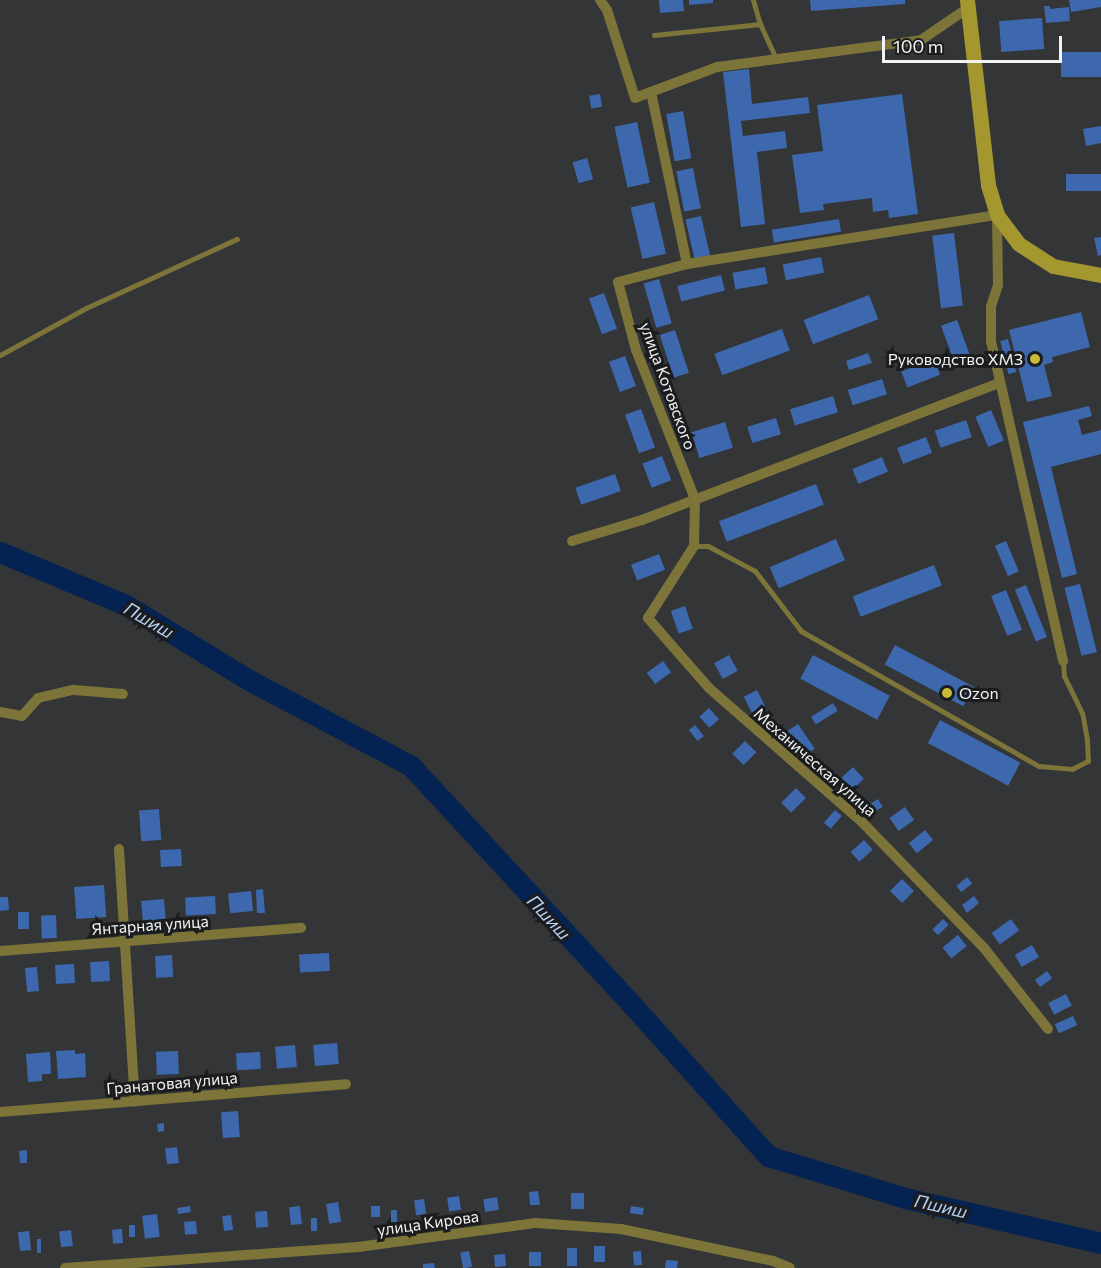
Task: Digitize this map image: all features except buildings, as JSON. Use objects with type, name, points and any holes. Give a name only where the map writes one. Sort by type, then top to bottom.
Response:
[{"type":"main road","points":[[967,4],[988,185],[997,215],[1019,244],[1053,266],[1101,275]]},
{"type":"street","points":[[600,0],[607,10],[634,98],[717,68],[776,58],[921,40],[967,4]]},
{"type":"street","points":[[651,92],[687,264],[997,215],[998,285],[991,307],[991,341],[1063,661]]},
{"type":"street","name":"улица Котовского","points":[[687,264],[618,282],[636,350],[695,499]]},
{"type":"street","points":[[572,541],[642,520],[999,382]]},
{"type":"street","points":[[694,546],[695,499]]},
{"type":"street","name":"Механическая улица","points":[[694,546],[648,618],[709,688],[862,822],[984,948],[1048,1029]]},
{"type":"street","points":[[0,712],[22,716],[38,698],[74,690],[123,694]]},
{"type":"street","points":[[119,849],[127,943],[135,1101]]},
{"type":"street","name":"Янтарная улица","points":[[0,951],[301,928]]},
{"type":"street","name":"Гранатовая улица","points":[[0,1112],[346,1084]]},
{"type":"street","name":"улица Кирова","points":[[65,1268],[358,1247],[536,1223],[621,1229],[773,1261],[790,1268]]},
{"type":"lane","points":[[753,0],[760,24],[776,58]]},
{"type":"lane","points":[[654,35],[760,24]]},
{"type":"lane","points":[[0,355],[86,308],[237,239]]},
{"type":"lane","points":[[694,546],[708,546],[755,571],[801,631],[1039,766],[1072,769],[1088,761],[1087,740],[1082,713],[1064,676],[1063,661]]},
{"type":"waterway","name":"Пшиш","points":[[0,552],[126,605],[247,679],[411,766],[625,997],[768,1156],[909,1199],[1101,1243]]},
{"type":"place","name":"Руководство ХМЗ","points":[[1035,359]]},
{"type":"place","name":"Ozon","points":[[947,693]]}]
